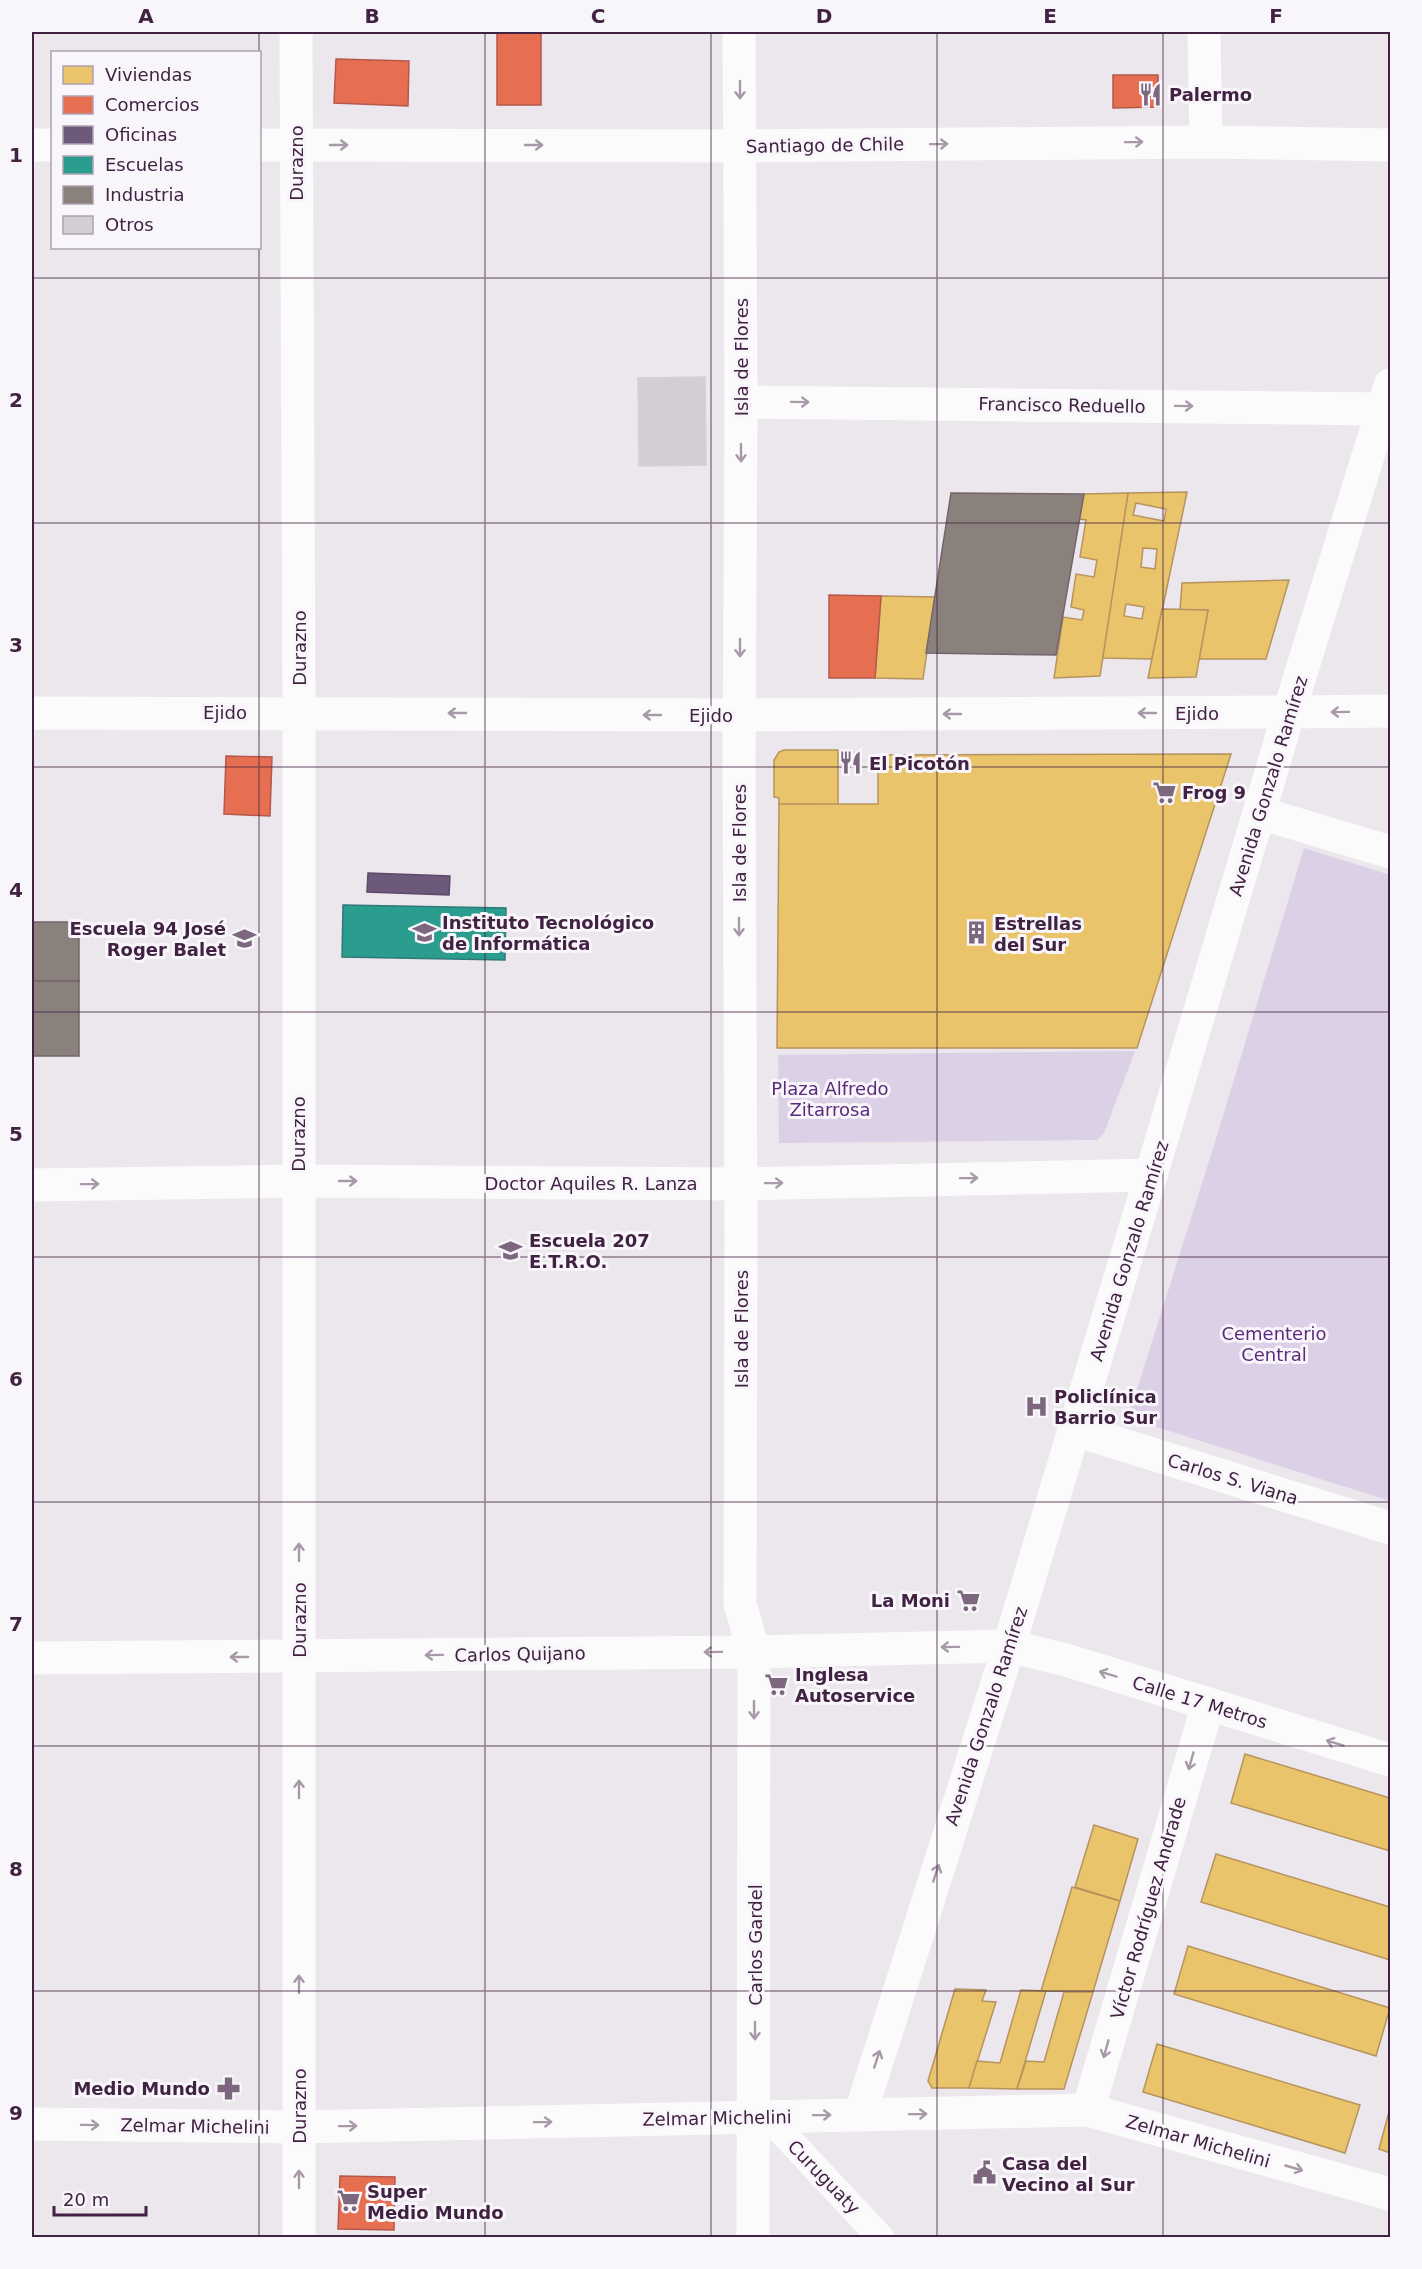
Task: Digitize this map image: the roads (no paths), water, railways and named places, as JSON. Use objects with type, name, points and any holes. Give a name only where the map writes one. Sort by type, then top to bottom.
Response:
[{"type":"street","name":"Durazno","points":[[296,32],[299,712],[299,2238]]},
{"type":"street","name":"Isla de Flores","points":[[740,32],[740,1604],[754,1652]]},
{"type":"street","points":[[1204,32],[1206,142]]},
{"type":"street","name":"Santiago de Chile","points":[[261,145],[740,146],[1206,142],[1390,145]]},
{"type":"street","points":[[32,145],[51,145]]},
{"type":"street","name":"Francisco Reduello","points":[[741,402],[1387,397]]},
{"type":"street","name":"Avenida Gonzalo Ramírez","points":[[860,2115],[1009,1646],[1289,712],[1387,397]]},
{"type":"street","name":"Ejido","points":[[32,712],[739,715],[1390,711]]},
{"type":"street","points":[[1260,813],[1390,852]]},
{"type":"street","name":"Doctor Aquiles R. Lanza","points":[[32,1185],[298,1181],[741,1184],[1151,1174]]},
{"type":"street","name":"Carlos S. Viana","points":[[1075,1430],[1390,1528]]},
{"type":"street","name":"Carlos Quijano","points":[[32,1658],[754,1652],[1009,1646]]},
{"type":"street","name":"Calle 17 Metros","points":[[1009,1646],[1066,1660],[1390,1761]]},
{"type":"street","name":"Carlos Gardel","points":[[753,2238],[760,2117],[754,1652]]},
{"type":"street","name":"Víctor Rodríguez Andrade","points":[[1088,2110],[1208,1705]]},
{"type":"street","name":"Zelmar Michelini","points":[[32,2124],[299,2127],[1088,2110],[1390,2194]]},
{"type":"street","name":"Curuguaty","points":[[760,2117],[881,2238]]},
{"type":"place","name":"Palermo","points":[[1151,94]]},
{"type":"place","name":"El Picotón","points":[[851,763]]},
{"type":"place","name":"Frog 9","points":[[1164,792]]},
{"type":"place","name":"Instituto Tecnológico de Informática","points":[[424,932]]},
{"type":"place","name":"Estrellas del Sur","points":[[976,933]]},
{"type":"place","name":"Escuela 94 José Roger Balet","points":[[244,938]]},
{"type":"place","name":"Escuela 207 E.T.R.O.","points":[[511,1250]]},
{"type":"place","name":"Policlínica Barrio Sur","points":[[1036,1406]]},
{"type":"place","name":"La Moni","points":[[968,1600]]},
{"type":"place","name":"Inglesa Autoservice","points":[[777,1684]]},
{"type":"place","name":"Medio Mundo","points":[[228,2088]]},
{"type":"place","name":"Casa del Vecino al Sur","points":[[984,2173]]},
{"type":"place","name":"Super Medio Mundo","points":[[349,2201]]},
{"type":"park label","name":"Plaza Alfredo Zitarrosa","points":[[830,1098]]},
{"type":"park label","name":"Cementerio Central","points":[[1274,1343]]}]
